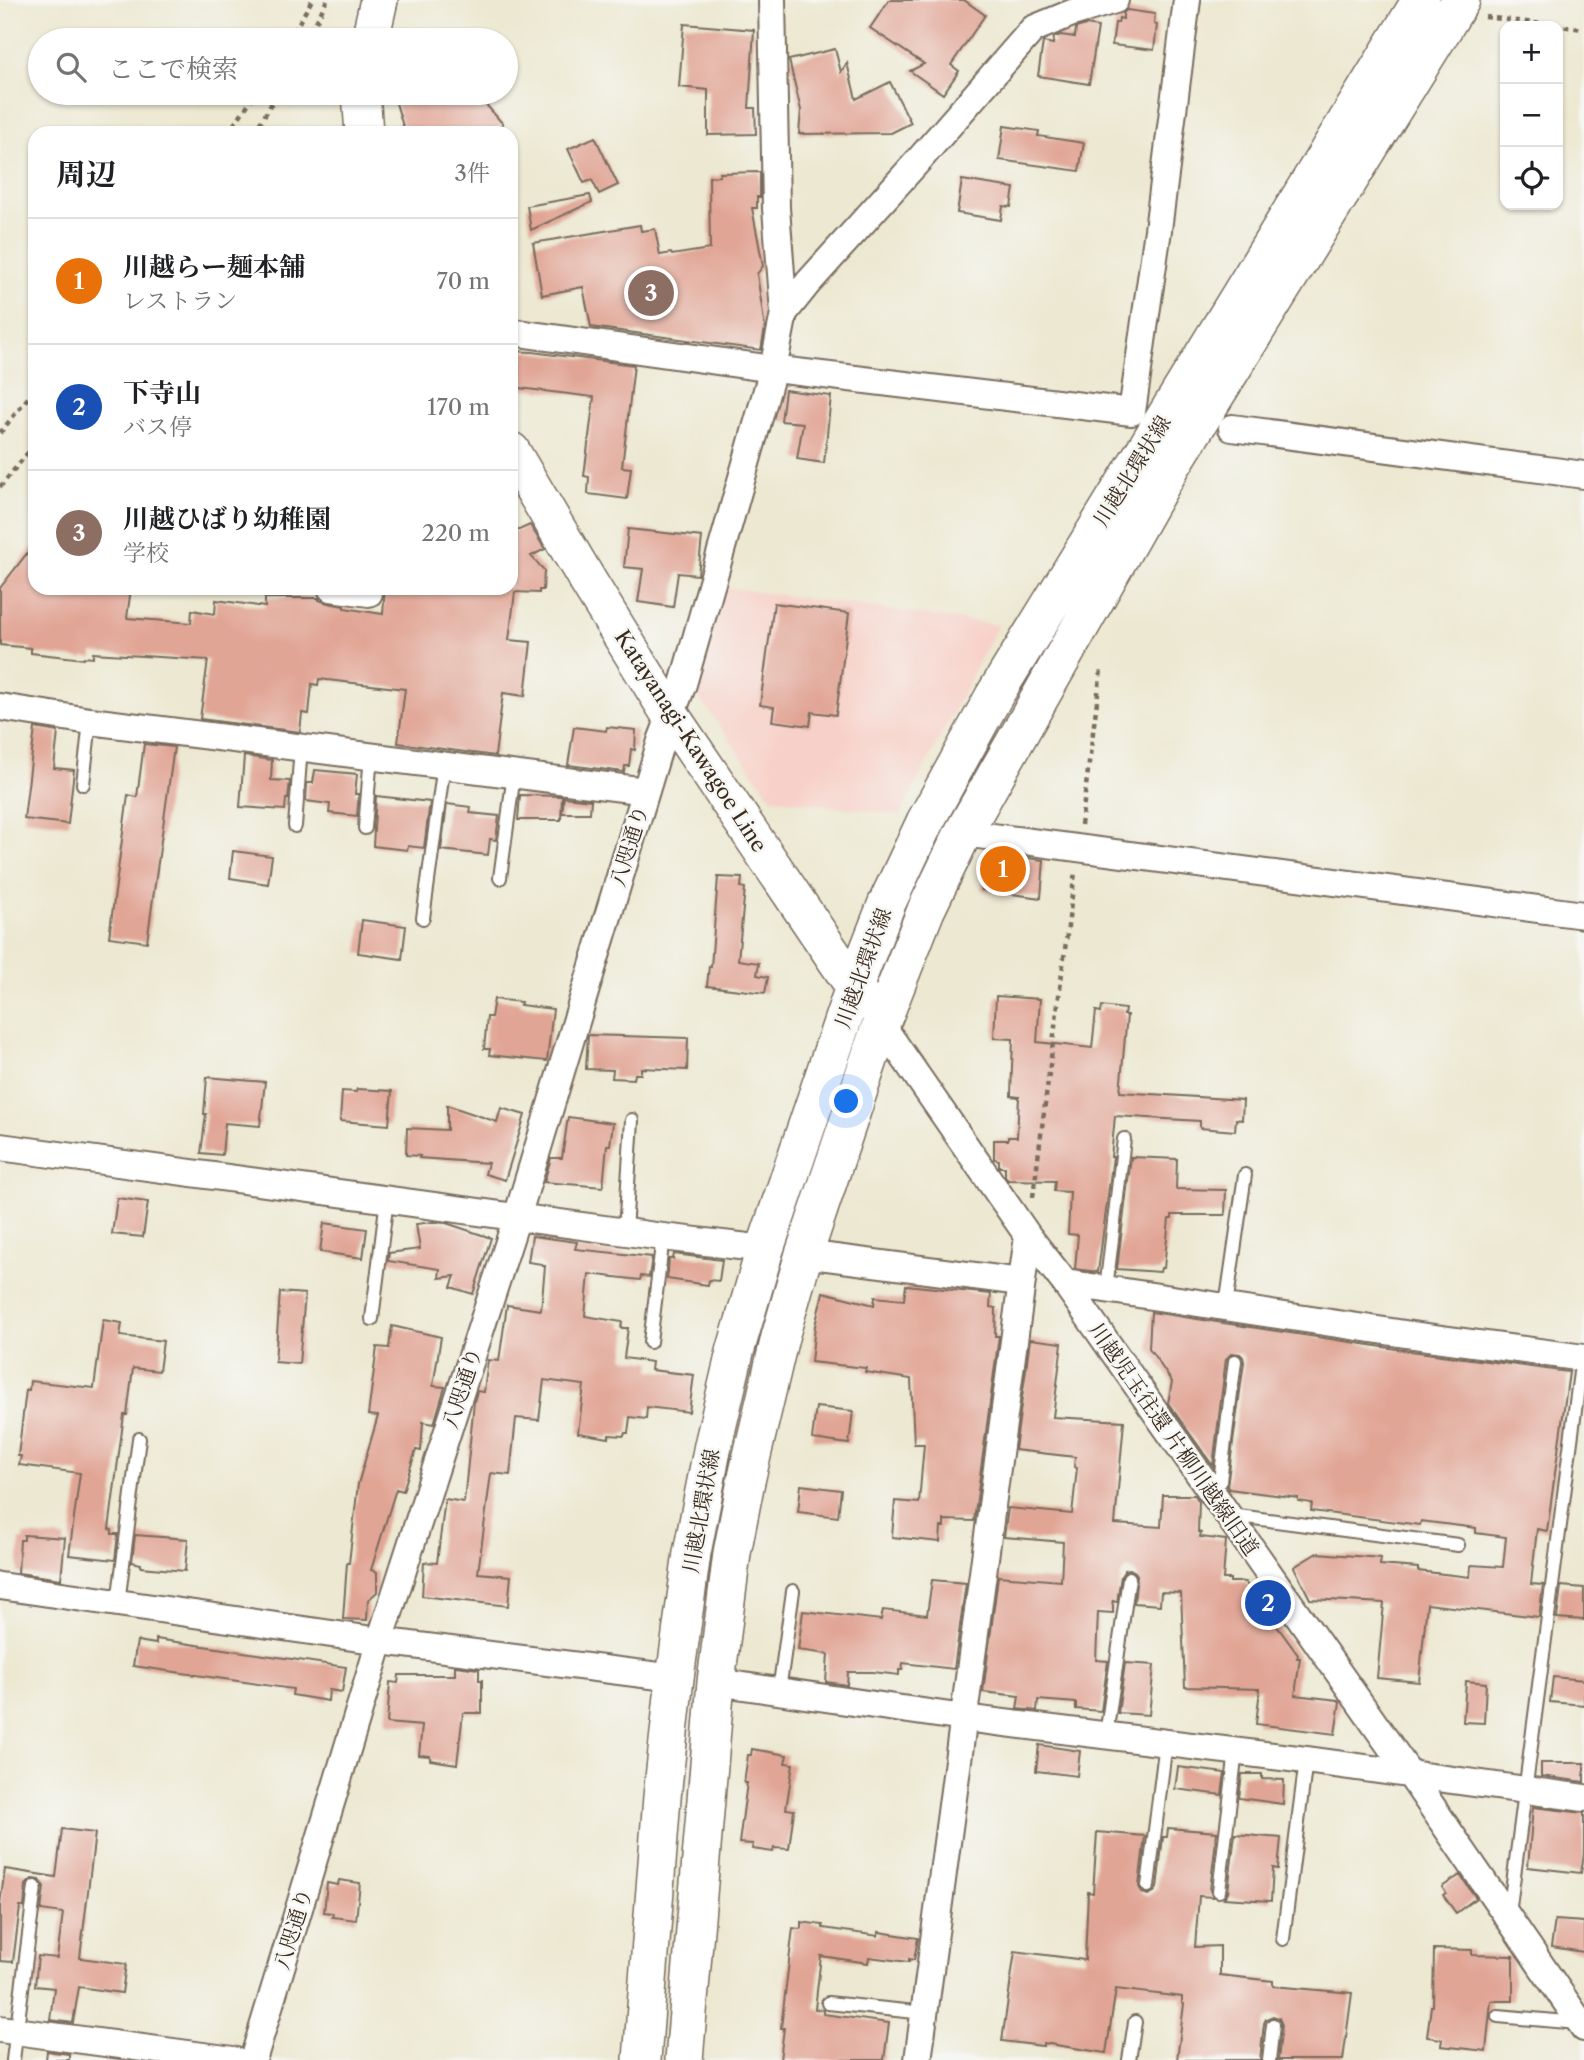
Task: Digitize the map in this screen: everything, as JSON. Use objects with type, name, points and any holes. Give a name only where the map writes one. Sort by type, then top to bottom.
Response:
[{"type":"main road","points":[[373,28],[379,0]]},
{"type":"main road","name":"川越北環状線","points":[[684,2060],[716,1682],[732,1553],[780,1337],[804,1254],[881,1024],[926,910],[962,833],[1171,467],[1445,4]]},
{"type":"main road","name":"川越北環状線","points":[[642,2060],[662,1797],[675,1678],[692,1553],[713,1445],[735,1352],[765,1249],[854,987],[887,903],[925,822],[994,696],[1445,4]]},
{"type":"main road","points":[[362,105],[363,126]]},
{"type":"main road","name":"Katayanagi-Kawagoe Line","points":[[518,470],[671,716],[881,1024]]},
{"type":"street","points":[[772,0],[776,208],[784,313]]},
{"type":"street","points":[[784,313],[1033,29],[1115,0]]},
{"type":"street","points":[[518,333],[773,369],[1132,412],[1187,0]]},
{"type":"street","name":"八咫通り","points":[[253,2060],[380,1641],[517,1217],[661,741],[687,671],[773,369],[784,313]]},
{"type":"street","points":[[1232,428],[1584,475]]},
{"type":"street","points":[[0,707],[90,721],[646,791]]},
{"type":"street","points":[[962,833],[1584,915]]},
{"type":"street","name":"川越児玉往還 片柳川越線旧道","points":[[881,1024],[1409,1773],[1583,2026]]},
{"type":"street","points":[[0,1147],[765,1249]]},
{"type":"street","points":[[918,2060],[1028,1236]]},
{"type":"street","points":[[804,1254],[1021,1282]]},
{"type":"street","points":[[1065,1283],[1405,1334],[1583,1357]]},
{"type":"street","points":[[0,1586],[380,1641],[675,1678]]},
{"type":"street","points":[[716,1682],[964,1718],[1409,1773],[1584,1798]]},
{"type":"street","points":[[8,2030],[233,2060]]},
{"type":"lane","points":[[83,784],[90,721]]},
{"type":"lane","points":[[295,826],[301,747]]},
{"type":"lane","points":[[365,828],[371,755]]},
{"type":"lane","points":[[423,918],[444,764]]},
{"type":"lane","points":[[500,878],[514,773]]},
{"type":"lane","points":[[625,1232],[632,1121]]},
{"type":"lane","points":[[1107,1289],[1124,1139]]},
{"type":"lane","points":[[1227,1306],[1245,1175]]},
{"type":"lane","points":[[372,1319],[387,1199]]},
{"type":"lane","points":[[650,1342],[663,1237]]},
{"type":"lane","points":[[1509,1918],[1583,1357]]},
{"type":"lane","points":[[1235,1361],[1219,1504],[1458,1545]]},
{"type":"lane","points":[[118,1603],[139,1438]]},
{"type":"lane","points":[[1107,1735],[1129,1578]]},
{"type":"lane","points":[[779,1691],[793,1591]]},
{"type":"lane","points":[[1148,1886],[1166,1742]]},
{"type":"lane","points":[[1219,1891],[1236,1751]]},
{"type":"lane","points":[[1283,1939],[1306,1760]]},
{"type":"lane","points":[[13,2060],[8,2030],[35,1887]]},
{"type":"lane","points":[[828,2003],[925,2013]]},
{"type":"lane","points":[[1498,2016],[1583,2026]]},
{"type":"lane","points":[[1129,2060],[1135,2022]]},
{"type":"lane","points":[[1269,2060],[1273,2025]]},
{"type":"path","points":[[296,28],[312,0]]},
{"type":"path","points":[[313,28],[327,0]]},
{"type":"path","points":[[1445,4],[1584,29]]},
{"type":"path","points":[[233,126],[248,105]]},
{"type":"path","points":[[258,126],[271,105]]},
{"type":"path","points":[[0,433],[28,398]]},
{"type":"path","points":[[0,486],[28,452]]},
{"type":"path","points":[[1028,1236],[1101,670]]},
{"type":"shaded area","points":[[723,587],[998,625],[900,815],[772,798],[694,691]]},
{"type":"building","points":[[889,0],[964,0],[985,15],[951,65],[959,71],[943,94],[910,71],[924,64],[870,28]]},
{"type":"building","points":[[1127,10],[1155,14],[1154,24],[1157,25],[1154,50],[1112,45],[1115,23],[1118,23],[1119,18],[1123,19],[1123,13]]},
{"type":"building","points":[[684,24],[754,30],[749,108],[755,108],[756,134],[708,135],[708,90],[679,87]]},
{"type":"building","points":[[1086,25],[1098,27],[1089,84],[1038,76],[1043,42],[1053,44],[1054,37],[1061,35],[1075,37],[1076,28]]},
{"type":"building","points":[[835,49],[841,72],[847,63],[856,99],[890,82],[911,123],[891,133],[799,134],[801,110],[789,60]]},
{"type":"building","points":[[397,105],[486,105],[503,124],[501,126],[403,126]]},
{"type":"building","points":[[1004,126],[1039,131],[1038,136],[1084,143],[1079,171],[999,160]]},
{"type":"building","points":[[595,137],[618,185],[599,194],[592,180],[584,183],[568,149]]},
{"type":"building","points":[[760,172],[760,197],[757,197],[757,208],[752,208],[763,266],[757,274],[765,328],[761,350],[591,327],[583,287],[542,295],[533,243],[640,225],[641,231],[655,229],[660,255],[710,249],[709,177],[720,176],[720,173]]},
{"type":"building","points":[[962,180],[1014,188],[1011,207],[1003,206],[1001,220],[957,213]]},
{"type":"building","points":[[590,195],[592,202],[531,230],[527,206]]},
{"type":"building","points":[[518,351],[634,365],[622,467],[631,468],[627,499],[588,494],[589,477],[584,476],[594,397],[518,388]]},
{"type":"building","points":[[785,390],[831,396],[824,463],[797,459],[803,423],[781,421]]},
{"type":"building","points":[[530,525],[545,549],[531,556],[544,570],[543,590],[539,590],[539,593],[518,592],[518,530]]},
{"type":"building","points":[[628,529],[702,537],[698,575],[678,573],[673,607],[638,602],[643,569],[624,567]]},
{"type":"building","points":[[28,552],[28,595],[130,595],[127,618],[191,623],[192,610],[215,614],[216,600],[265,607],[265,598],[319,598],[344,608],[383,614],[384,595],[515,595],[509,640],[531,642],[525,696],[503,693],[495,756],[398,743],[405,689],[319,679],[318,685],[312,684],[309,714],[302,713],[300,732],[200,719],[208,660],[93,653],[93,658],[84,659],[31,653],[31,648],[0,645],[0,588]]},
{"type":"building","points":[[774,603],[849,613],[836,715],[812,712],[810,726],[772,721],[774,707],[760,705]]},
{"type":"building","points":[[574,727],[606,731],[607,727],[636,730],[635,750],[631,749],[629,766],[625,766],[624,772],[568,765]]},
{"type":"building","points":[[35,728],[58,732],[54,768],[74,770],[68,824],[24,819]]},
{"type":"building","points":[[144,744],[174,747],[147,942],[109,937],[128,795],[137,797]]},
{"type":"building","points":[[244,756],[272,760],[271,780],[290,781],[285,810],[240,807]]},
{"type":"building","points":[[315,770],[357,774],[357,816],[329,813],[330,804],[306,801],[307,783],[313,783]]},
{"type":"building","points":[[520,795],[562,796],[561,820],[518,820]]},
{"type":"building","points":[[376,796],[430,802],[424,848],[408,846],[407,850],[373,846]]},
{"type":"building","points":[[564,797],[591,800],[590,813],[562,813]]},
{"type":"building","points":[[447,804],[471,807],[470,813],[499,816],[496,840],[490,839],[488,855],[441,850]]},
{"type":"building","points":[[233,851],[272,856],[268,884],[230,878]]},
{"type":"building","points":[[985,853],[1044,860],[1041,898],[982,890]]},
{"type":"building","points":[[718,877],[742,878],[741,887],[745,888],[738,960],[759,963],[757,975],[768,977],[765,993],[707,986]]},
{"type":"building","points":[[362,920],[406,926],[402,959],[358,953]]},
{"type":"building","points":[[996,996],[1040,999],[1037,1042],[1092,1048],[1096,1011],[1101,1012],[1102,1006],[1125,1009],[1124,1015],[1127,1015],[1120,1092],[1243,1100],[1242,1120],[1236,1119],[1235,1131],[1200,1128],[1200,1121],[1115,1116],[1113,1157],[1098,1272],[1075,1269],[1078,1235],[1068,1234],[1070,1192],[1054,1191],[1055,1181],[1008,1180],[1005,1167],[999,1167],[999,1160],[994,1159],[994,1140],[1017,1137],[1019,1097],[1011,1096],[1013,1039],[994,1038]]},
{"type":"building","points":[[494,999],[553,1009],[547,1061],[489,1055],[490,1049],[484,1049],[487,1017],[491,1017]]},
{"type":"building","points":[[588,1035],[688,1038],[687,1070],[641,1068],[641,1074],[635,1074],[634,1079],[612,1078],[613,1070],[586,1069]]},
{"type":"building","points":[[207,1077],[265,1082],[260,1126],[225,1123],[222,1155],[201,1153]]},
{"type":"building","points":[[357,1089],[392,1091],[389,1125],[340,1121],[342,1091],[356,1092]]},
{"type":"building","points":[[447,1105],[497,1122],[501,1108],[525,1115],[505,1180],[485,1174],[488,1163],[406,1155],[407,1128],[447,1130]]},
{"type":"building","points":[[568,1117],[613,1123],[610,1145],[607,1145],[603,1187],[544,1182],[551,1158],[562,1158]]},
{"type":"building","points":[[1131,1157],[1177,1159],[1176,1189],[1226,1190],[1225,1215],[1172,1215],[1172,1219],[1169,1219],[1164,1268],[1161,1268],[1160,1272],[1117,1269]]},
{"type":"building","points":[[117,1198],[148,1202],[143,1237],[112,1234]]},
{"type":"building","points":[[324,1223],[367,1229],[363,1258],[320,1252]]},
{"type":"building","points":[[446,1223],[491,1238],[473,1294],[451,1287],[455,1276],[439,1278],[440,1269],[388,1261],[389,1253],[420,1249],[416,1224]]},
{"type":"building","points":[[532,1236],[577,1242],[575,1249],[652,1257],[649,1277],[641,1276],[640,1280],[589,1274],[585,1316],[622,1322],[621,1328],[628,1328],[624,1358],[652,1362],[651,1370],[694,1375],[689,1412],[647,1407],[646,1419],[630,1417],[628,1433],[624,1436],[609,1435],[609,1438],[578,1433],[584,1385],[544,1380],[539,1420],[516,1418],[510,1475],[491,1473],[478,1573],[511,1576],[508,1606],[422,1596],[424,1562],[437,1563],[445,1499],[464,1502],[474,1402],[477,1391],[484,1392],[488,1360],[499,1361],[507,1305],[541,1310],[545,1266],[528,1262]]},
{"type":"building","points":[[674,1254],[722,1260],[719,1281],[709,1280],[708,1285],[667,1279],[669,1259],[673,1259]]},
{"type":"building","points":[[906,1285],[991,1294],[990,1307],[996,1308],[995,1336],[999,1336],[974,1521],[944,1520],[940,1542],[892,1537],[895,1501],[919,1503],[924,1444],[914,1444],[911,1379],[865,1372],[866,1368],[811,1362],[815,1326],[823,1292],[874,1305],[875,1297],[904,1300]]},
{"type":"building","points":[[280,1292],[305,1294],[299,1364],[275,1362]]},
{"type":"building","points":[[1151,1312],[1569,1372],[1547,1531],[1537,1529],[1531,1584],[1543,1585],[1539,1617],[1427,1604],[1419,1682],[1377,1678],[1384,1603],[1310,1599],[1294,1567],[1317,1553],[1381,1558],[1380,1565],[1470,1577],[1471,1565],[1503,1567],[1506,1537],[1476,1533],[1476,1528],[1421,1521],[1420,1525],[1311,1511],[1312,1503],[1298,1501],[1298,1498],[1229,1489],[1227,1486],[1243,1357],[1232,1353],[1226,1359],[1213,1466],[1168,1403],[1172,1382],[1149,1348]]},
{"type":"building","points":[[103,1320],[122,1323],[120,1336],[163,1341],[159,1371],[133,1368],[109,1529],[112,1534],[118,1534],[115,1560],[69,1555],[80,1473],[19,1465],[21,1456],[18,1456],[26,1390],[29,1390],[30,1381],[94,1388]]},
{"type":"building","points":[[392,1326],[441,1337],[433,1386],[445,1387],[434,1424],[423,1422],[421,1451],[416,1450],[403,1491],[396,1489],[371,1570],[377,1572],[377,1592],[368,1600],[367,1620],[343,1619],[347,1563],[358,1484],[378,1416],[368,1415],[377,1347],[389,1348]]},
{"type":"building","points":[[1030,1339],[1062,1343],[1053,1417],[1124,1421],[1115,1524],[1161,1527],[1163,1495],[1195,1495],[1199,1502],[1200,1537],[1226,1540],[1223,1579],[1245,1582],[1298,1655],[1297,1658],[1300,1658],[1295,1695],[1340,1702],[1335,1734],[1256,1724],[1260,1689],[1185,1687],[1181,1593],[1161,1592],[1160,1605],[1134,1603],[1137,1575],[1130,1569],[1125,1570],[1121,1576],[1117,1602],[1113,1601],[1113,1613],[1098,1612],[1096,1660],[1108,1661],[1101,1711],[1076,1709],[1076,1703],[1038,1700],[1037,1711],[1017,1709],[1019,1696],[983,1692],[998,1576],[1061,1581],[1063,1542],[1004,1537],[1008,1508],[1072,1514],[1077,1468],[1074,1467],[1075,1457],[1015,1450]]},
{"type":"building","points":[[816,1407],[853,1411],[849,1444],[812,1439]]},
{"type":"building","points":[[801,1485],[841,1490],[838,1517],[798,1512]]},
{"type":"building","points":[[24,1535],[65,1538],[61,1579],[18,1573],[20,1540],[24,1540]]},
{"type":"building","points":[[135,1535],[188,1539],[185,1571],[141,1567],[141,1564],[132,1562]]},
{"type":"building","points":[[932,1580],[966,1583],[954,1669],[903,1663],[899,1675],[848,1672],[847,1685],[826,1682],[828,1654],[798,1650],[803,1611],[881,1620],[883,1610],[927,1615]]},
{"type":"building","points":[[1561,1586],[1584,1588],[1584,1620],[1557,1618]]},
{"type":"building","points":[[156,1639],[346,1667],[342,1692],[329,1690],[328,1701],[292,1695],[293,1689],[133,1666],[137,1641],[156,1644]]},
{"type":"building","points":[[1125,1663],[1154,1665],[1149,1715],[1118,1713]]},
{"type":"building","points":[[455,1666],[479,1669],[479,1680],[482,1680],[482,1713],[463,1713],[457,1764],[430,1760],[430,1756],[419,1755],[422,1726],[387,1723],[390,1682],[398,1683],[399,1675],[455,1675]]},
{"type":"building","points":[[1553,1677],[1584,1680],[1584,1705],[1550,1702]]},
{"type":"building","points":[[1466,1681],[1486,1683],[1484,1723],[1463,1722]]},
{"type":"building","points":[[1039,1745],[1080,1751],[1077,1776],[1036,1771]]},
{"type":"building","points":[[752,1749],[787,1755],[785,1763],[793,1764],[786,1809],[794,1810],[789,1849],[774,1848],[773,1852],[752,1849],[753,1844],[739,1843],[747,1783],[744,1783],[748,1755],[751,1755]]},
{"type":"building","points":[[1541,1763],[1584,1763],[1584,1782],[1541,1776]]},
{"type":"building","points":[[1178,1767],[1225,1773],[1222,1795],[1175,1789]]},
{"type":"building","points":[[1242,1774],[1262,1774],[1262,1779],[1284,1780],[1283,1804],[1239,1798]]},
{"type":"building","points":[[1533,1807],[1584,1813],[1581,1873],[1528,1867]]},
{"type":"building","points":[[1168,1828],[1217,1832],[1210,1890],[1213,1897],[1199,1896],[1195,1947],[1220,1946],[1220,1975],[1273,1981],[1273,1986],[1352,1993],[1343,2060],[1278,2060],[1282,2025],[1279,2018],[1273,2016],[1264,2023],[1260,2060],[1177,2060],[1184,2004],[1182,1997],[1116,1989],[1106,2053],[1043,2043],[1043,2046],[1002,2041],[1015,1951],[1085,1960],[1088,1892],[1093,1893],[1097,1832],[1145,1836],[1139,1886],[1142,1893],[1148,1895],[1157,1888],[1163,1837],[1167,1837]]},
{"type":"building","points":[[62,1829],[95,1833],[80,1958],[126,1964],[122,1993],[79,1987],[73,2023],[50,2020],[54,1988],[35,1986],[38,1956],[57,1958],[63,1913],[41,1910],[44,1887],[40,1880],[32,1879],[26,1885],[24,1907],[20,1907],[13,1962],[0,1961],[0,1903],[5,1869],[56,1877]]},
{"type":"building","points":[[1235,1834],[1281,1838],[1278,1869],[1273,1868],[1271,1901],[1224,1898],[1228,1892]]},
{"type":"building","points":[[1460,1875],[1476,1898],[1456,1913],[1443,1895],[1446,1893],[1442,1887]]},
{"type":"building","points":[[339,1880],[360,1883],[356,1920],[332,1917],[333,1913],[324,1912],[327,1883],[338,1885]]},
{"type":"building","points":[[1555,1920],[1584,1922],[1584,1952],[1551,1947]]},
{"type":"building","points":[[801,1922],[878,1936],[879,1932],[918,1938],[914,1960],[909,1959],[909,1962],[869,1957],[868,1963],[821,1956],[815,2009],[823,2010],[823,2014],[889,2023],[884,2060],[780,2060],[784,2028],[781,2028],[793,1928],[801,1929]]},
{"type":"building","points":[[1434,1949],[1472,1950],[1472,1955],[1513,1956],[1513,2001],[1491,2001],[1486,2051],[1441,2046],[1442,2039],[1427,2037],[1433,2006]]},
{"type":"building","points":[[47,2051],[69,2054],[69,2060],[46,2060]]},
{"type":"place","name":"川越ひばり幼稚園","points":[[651,293]]},
{"type":"place","name":"川越らー麺本舗","points":[[1003,869]]},
{"type":"place","name":"下寺山","points":[[1268,1603]]}]
